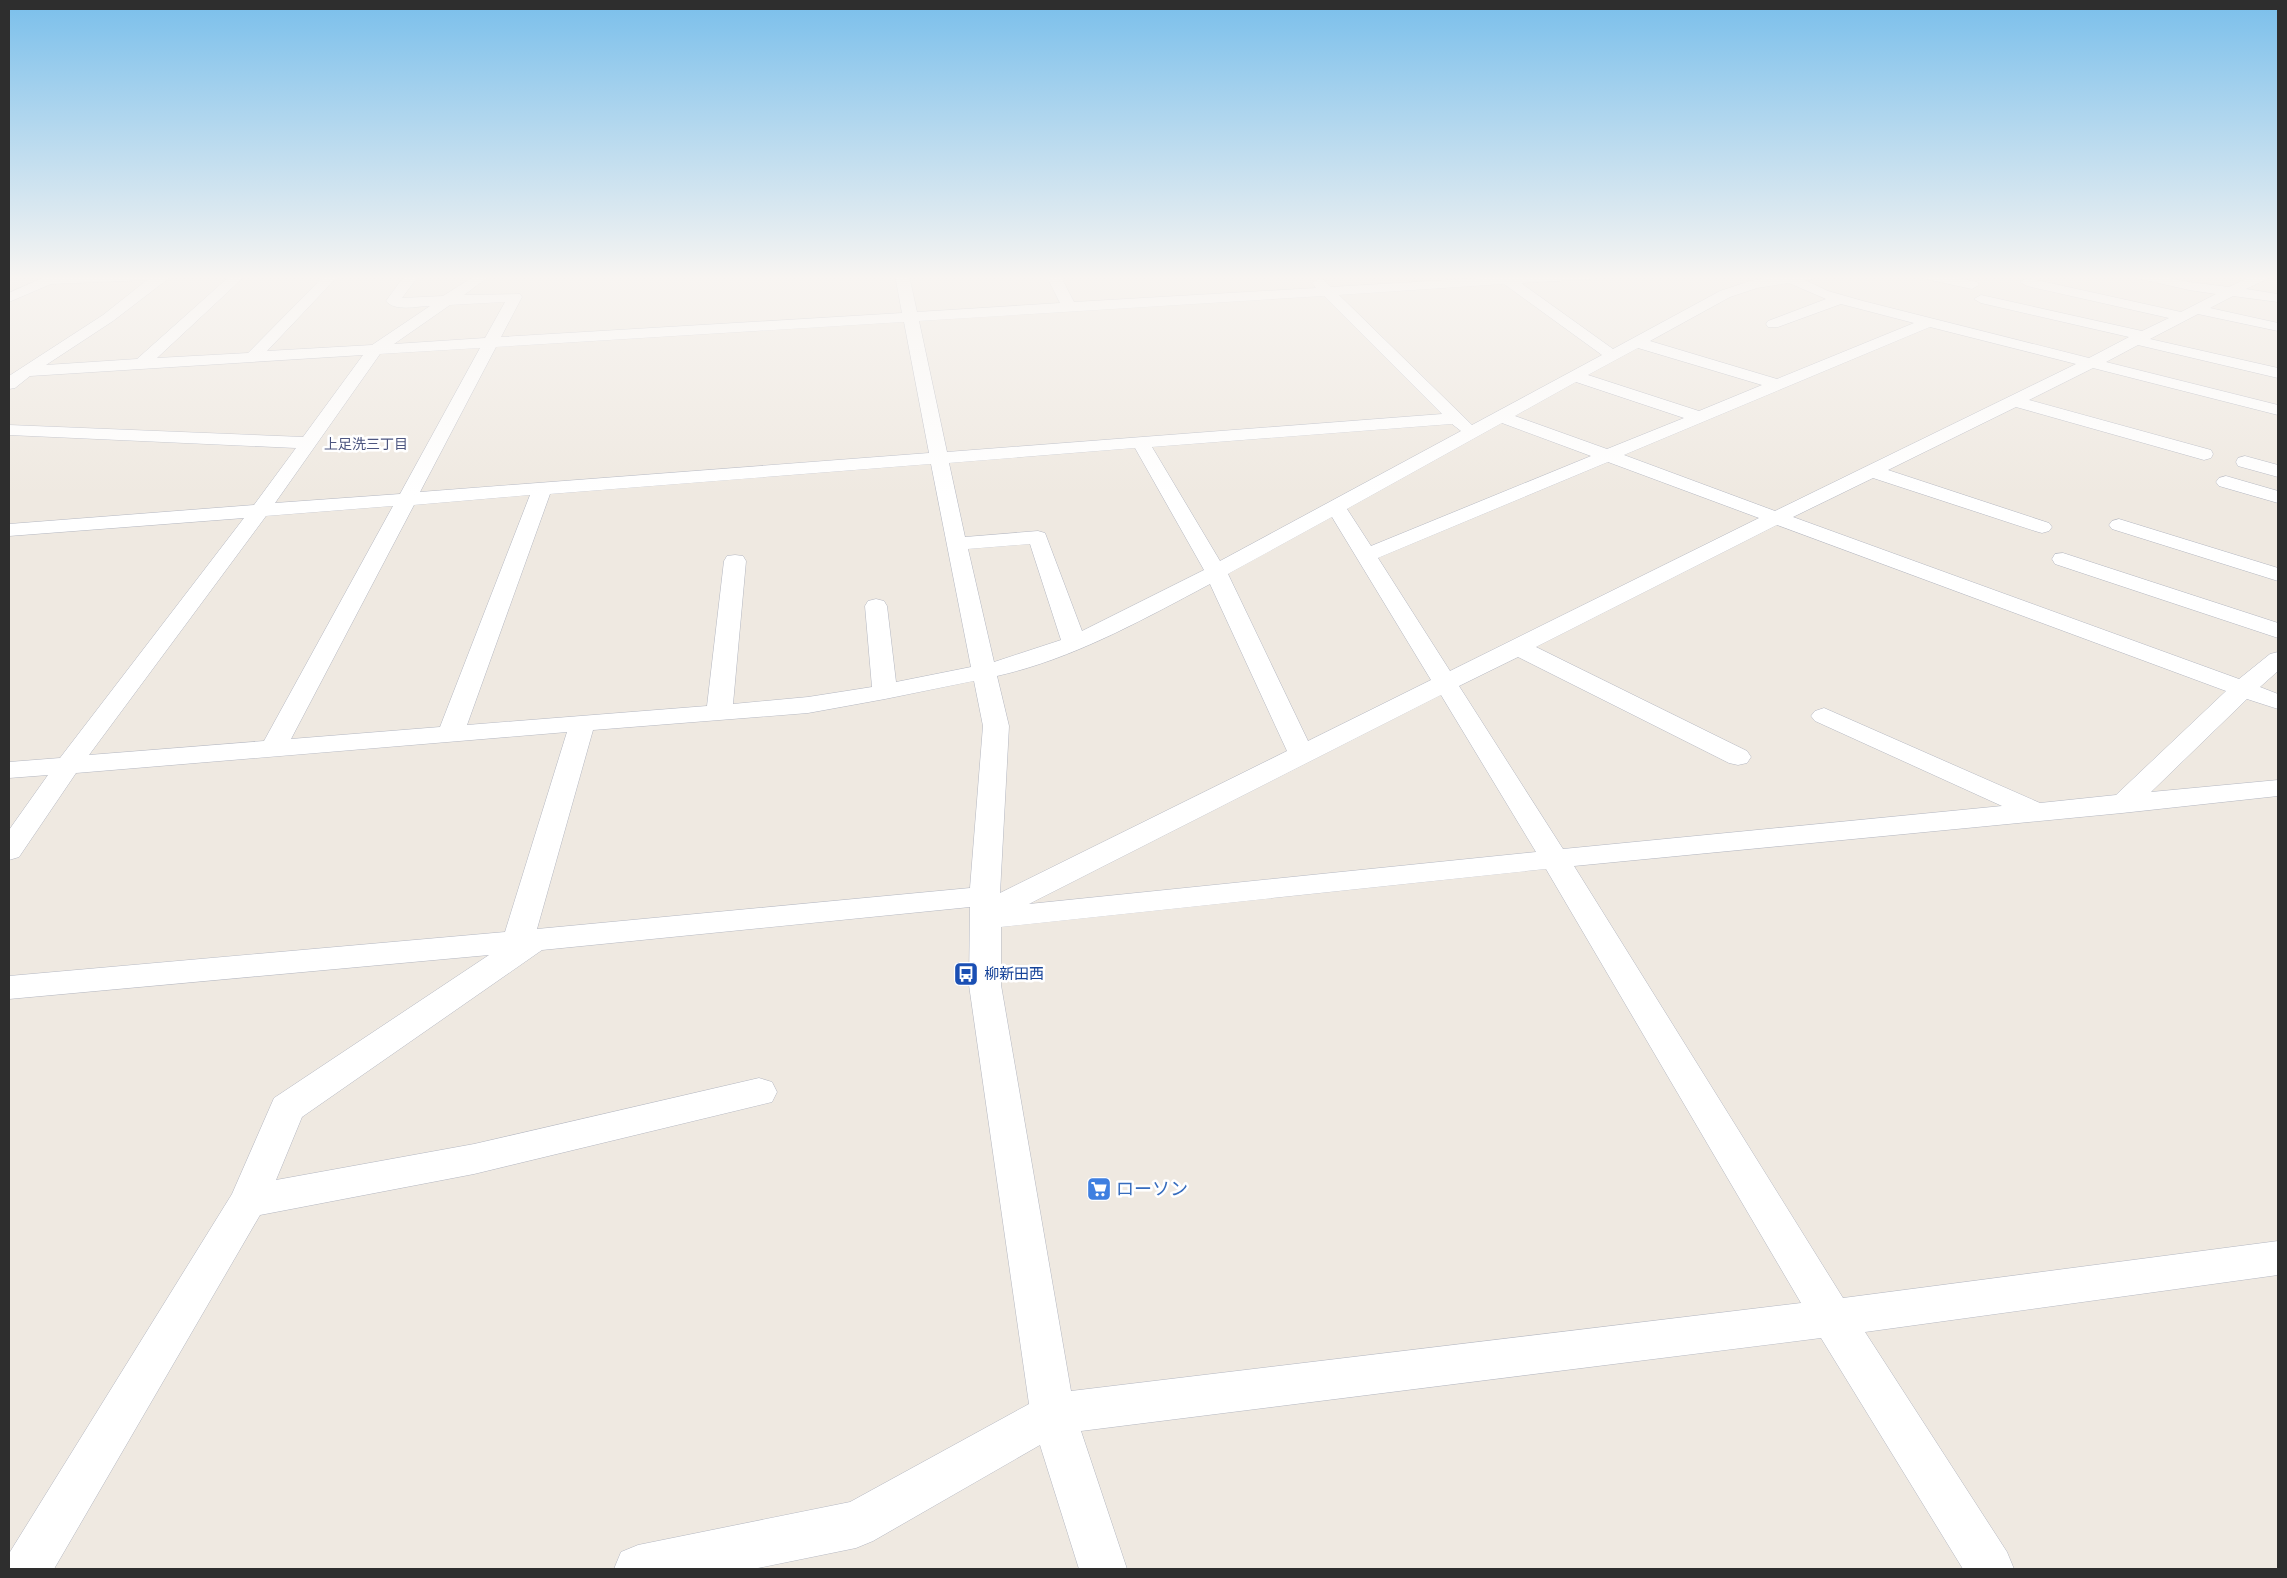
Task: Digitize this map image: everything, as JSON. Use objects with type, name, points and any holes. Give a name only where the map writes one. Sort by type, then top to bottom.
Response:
[{"type":"street","points":[[9,384],[61,349]]},
{"type":"street","points":[[141,364],[158,349]]},
{"type":"street","points":[[254,357],[262,349]]},
{"type":"street","points":[[26,371],[395,349]]},
{"type":"street","points":[[273,749],[486,349]]},
{"type":"street","points":[[917,349],[956,544],[996,726],[985,909],[985,984],[1053,1414],[1103,1569]]},
{"type":"street","points":[[1386,349],[1470,432]]},
{"type":"street","points":[[1603,349],[1612,355]]},
{"type":"street","points":[[9,770],[582,725],[808,705],[885,692],[1008,666],[1074,643],[1109,628],[1216,572],[1624,349]]},
{"type":"street","points":[[1658,349],[1778,385]]},
{"type":"street","points":[[1366,556],[1865,349]]},
{"type":"street","points":[[2034,349],[2278,410]]},
{"type":"street","points":[[985,909],[1302,756],[2119,349]]},
{"type":"street","points":[[2181,349],[2278,373]]},
{"type":"street","points":[[9,851],[68,766],[260,510],[375,350]]},
{"type":"street","points":[[1573,376],[1700,417]]},
{"type":"street","points":[[2014,401],[2204,454]]},
{"type":"street","points":[[1499,416],[2278,702]]},
{"type":"street","points":[[9,530],[1455,418]]},
{"type":"street","points":[[9,430],[309,443]]},
{"type":"street","points":[[1140,442],[1216,572],[1302,756]]},
{"type":"street","points":[[2245,462],[2278,472]]},
{"type":"street","points":[[1871,471],[2042,527]]},
{"type":"street","points":[[2226,482],[2278,497]]},
{"type":"street","points":[[450,735],[542,489]]},
{"type":"street","points":[[1335,506],[1555,859],[1832,1318],[1990,1569]]},
{"type":"street","points":[[2119,525],[2278,575]]},
{"type":"street","points":[[956,544],[1038,537],[1074,643]]},
{"type":"street","points":[[2063,559],[2278,631]]},
{"type":"street","points":[[719,713],[736,562]]},
{"type":"street","points":[[876,606],[885,692]]},
{"type":"street","points":[[1517,648],[1738,757]]},
{"type":"street","points":[[2122,805],[2243,689],[2278,659]]},
{"type":"street","points":[[1824,716],[2039,813]]},
{"type":"street","points":[[28,1569],[248,1201],[287,1108],[527,941],[582,725]]},
{"type":"street","points":[[9,987],[527,941],[985,909],[1555,859],[2122,805],[2278,788]]},
{"type":"street","points":[[248,1201],[474,1158],[759,1092]]},
{"type":"street","points":[[638,1569],[706,1562],[856,1524],[1053,1414],[1832,1318],[2278,1258]]},
{"type":"place","name":"柳新田西","points":[[966,974]]},
{"type":"place","name":"ローソン","points":[[1099,1189]]},
{"type":"district","name":"上足洗三丁目","points":[[366,444]]}]
